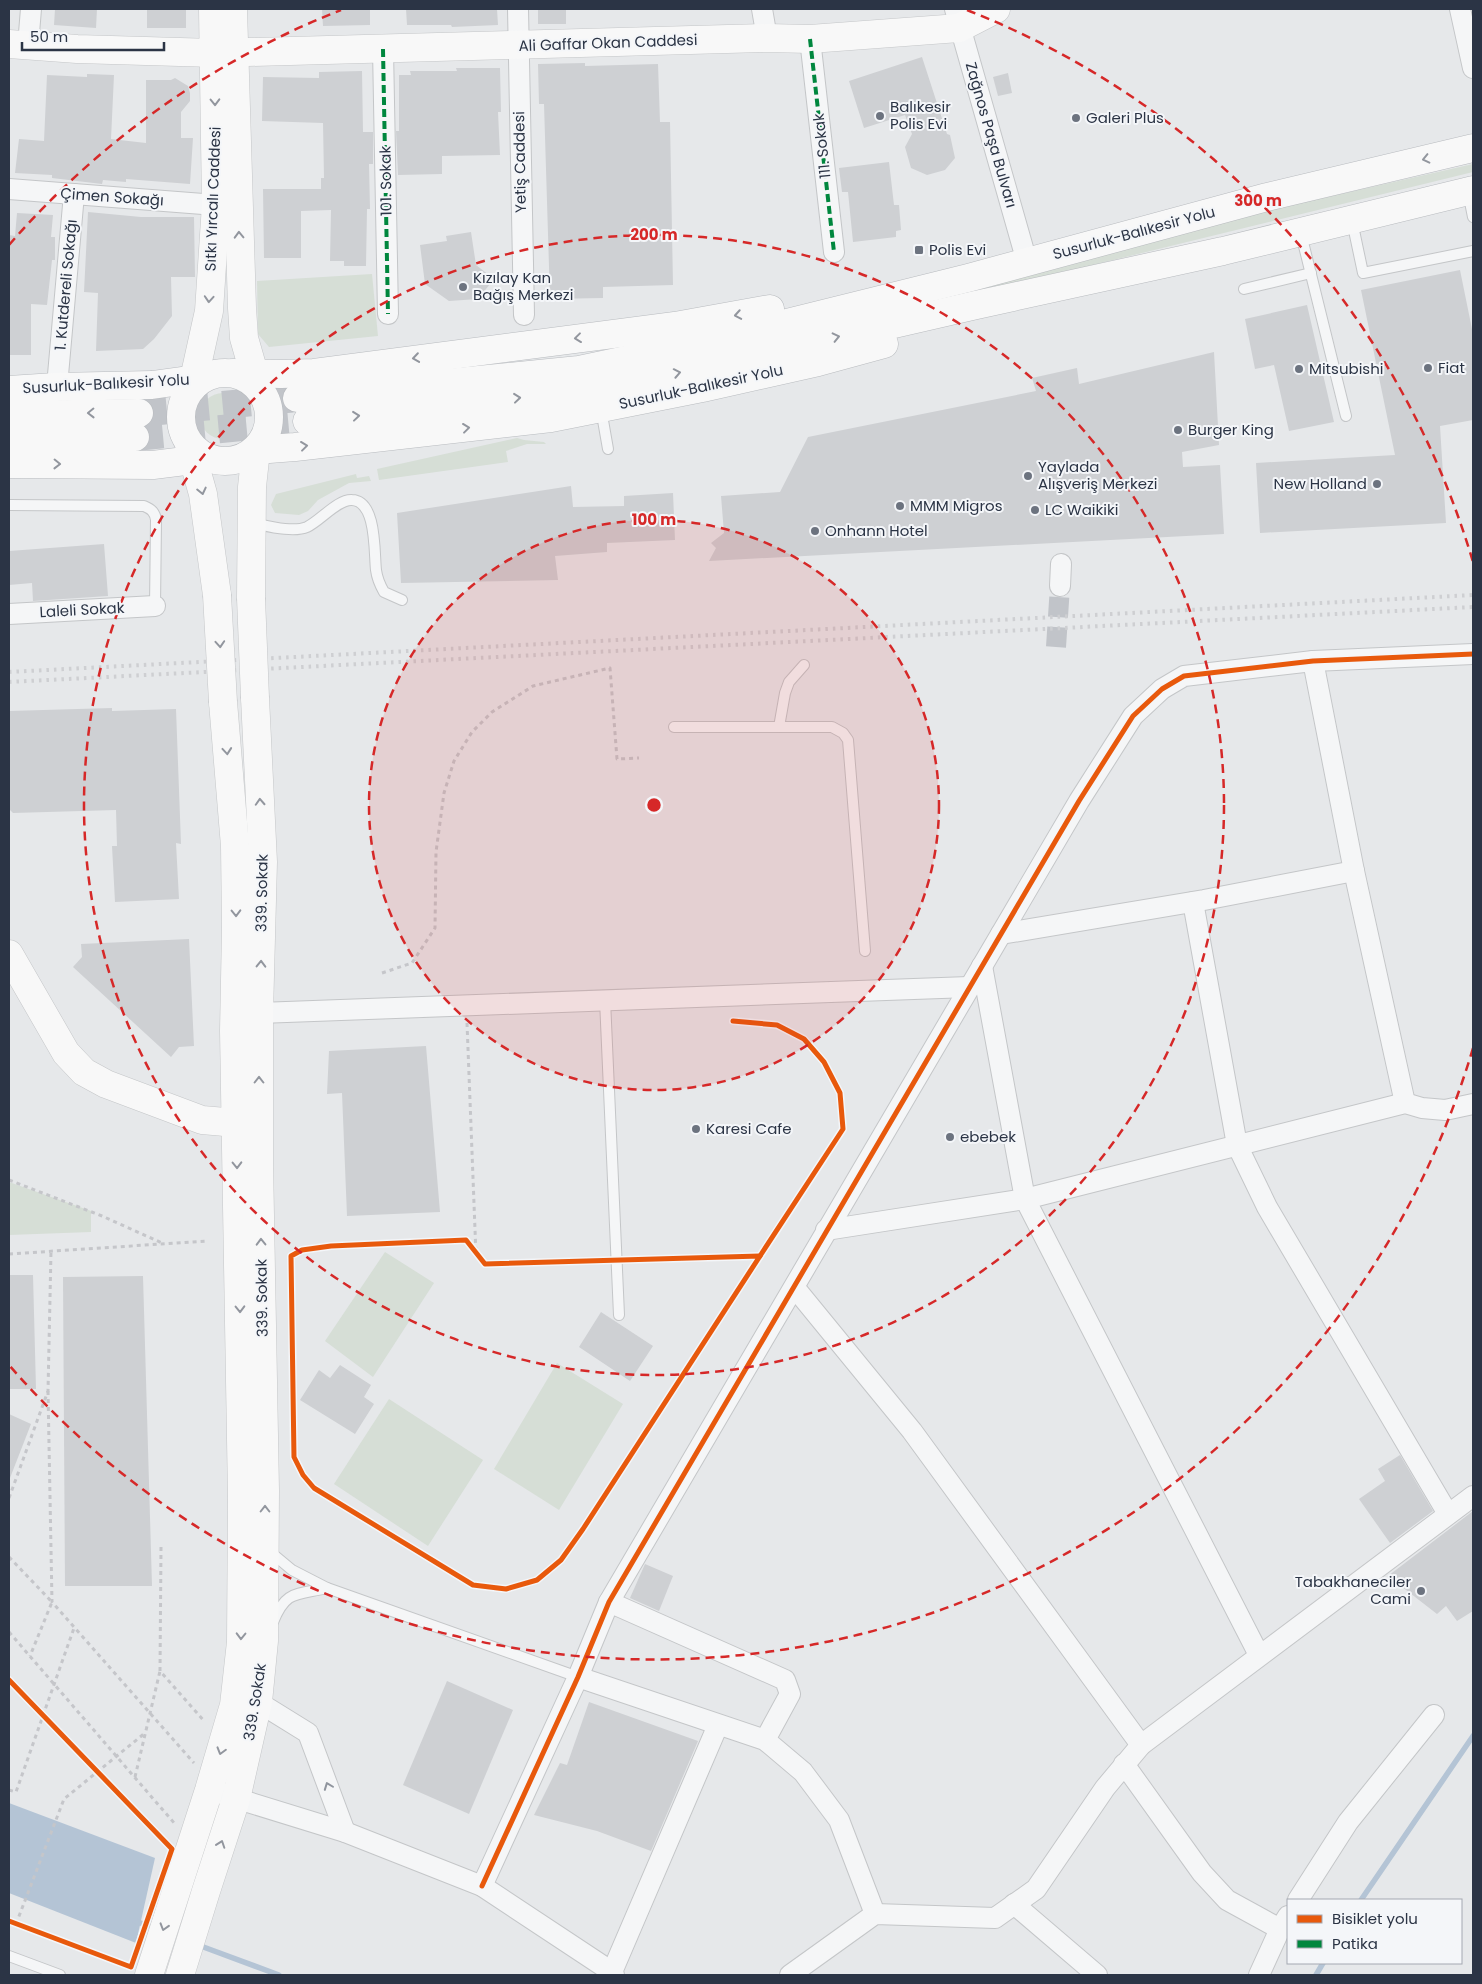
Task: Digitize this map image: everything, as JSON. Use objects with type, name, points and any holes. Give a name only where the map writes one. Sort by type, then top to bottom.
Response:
[{"type":"main road","name":"Sıtkı Yırcalı Caddesi","points":[[213,9],[224,53],[248,378]]},
{"type":"main road","name":"Sıtkı Yırcalı Caddesi","points":[[196,382],[209,311],[224,53],[234,9]]},
{"type":"main road","name":"Ali Gaffar Okan Caddesi","points":[[18,45],[224,53],[767,38],[810,39],[957,19],[996,9]]},
{"type":"main road","name":"Susurluk-Balıkesir Yolu","points":[[1472,200],[1352,220],[1136,271],[976,304],[711,366],[593,390],[302,409],[579,370],[702,344],[1027,262],[1267,197],[1473,148]]},
{"type":"main road","name":"Susurluk-Balıkesir Yolu","points":[[248,378],[314,373],[675,326],[1027,262]]},
{"type":"main road","name":"Susurluk-Balıkesir Yolu","points":[[256,450],[551,418],[601,408],[818,362],[1070,294],[1136,271]]},
{"type":"main road","points":[[9,464],[153,465],[197,454],[221,462],[234,461],[256,450],[264,439],[269,426],[270,412],[266,399],[248,378],[218,373],[196,382],[184,401],[181,415],[183,430],[197,454]]},
{"type":"main road","name":"Susurluk-Balıkesir Yolu","points":[[9,390],[55,386],[152,385],[196,382]]},
{"type":"main road","name":"Susurluk-Balıkesir Yolu","points":[[9,415],[137,425],[9,439]]},
{"type":"main road","name":"339. Sokak","points":[[180,1975],[236,1799],[258,1702],[267,1582],[259,1161],[263,862],[251,598],[252,487],[256,450]]},
{"type":"main road","name":"339. Sokak","points":[[149,1975],[209,1790],[234,1705],[241,1642],[267,1582],[242,1497],[234,1031],[235,846],[223,702],[217,595],[197,454]]},
{"type":"main road","points":[[9,954],[66,1053],[84,1072],[106,1084],[202,1120],[237,1123]]},
{"type":"street","points":[[18,45],[31,9]]},
{"type":"street","name":"Yetiş Caddesi","points":[[518,9],[524,315]]},
{"type":"street","points":[[762,9],[767,38]]},
{"type":"street","points":[[1460,9],[1473,68]]},
{"type":"street","name":"Zağnos Paşa Bulvarı","points":[[957,19],[1027,262]]},
{"type":"street","name":"111. Sokak","points":[[810,39],[834,252]]},
{"type":"street","name":"101. Sokak","points":[[383,49],[388,314]]},
{"type":"street","name":"Çimen Sokağı","points":[[9,189],[216,206]]},
{"type":"street","name":"1. Kutdereli Sokağı","points":[[58,375],[74,194]]},
{"type":"street","points":[[1060,586],[1061,564]]},
{"type":"street","name":"Laleli Sokak","points":[[9,614],[155,606]]},
{"type":"street","points":[[482,1886],[578,1677],[609,1602],[712,1425],[795,1288],[826,1230],[1074,809],[1133,716],[1162,689],[1184,676],[1313,661],[1473,654]]},
{"type":"street","points":[[1313,661],[1354,871],[1405,1103]]},
{"type":"street","points":[[1001,934],[1193,902],[1354,871]]},
{"type":"street","points":[[1193,902],[1237,1146],[1267,1207],[1448,1514]]},
{"type":"street","points":[[982,966],[1025,1198],[1259,1655]]},
{"type":"street","points":[[260,1013],[969,987]]},
{"type":"street","points":[[826,1230],[1025,1198],[1405,1103],[1422,1108],[1445,1110],[1473,1104]]},
{"type":"street","points":[[795,1288],[912,1431],[1141,1745]]},
{"type":"street","points":[[790,1975],[875,1914],[995,1918],[1036,1889],[1105,1788],[1141,1745],[1473,1496]]},
{"type":"street","points":[[609,1602],[785,1680],[790,1694],[765,1740]]},
{"type":"street","points":[[578,1677],[765,1740],[803,1772],[839,1820],[875,1914]]},
{"type":"street","points":[[258,1702],[308,1734],[345,1832]]},
{"type":"street","points":[[1299,1899],[1348,1822],[1434,1715]]},
{"type":"street","points":[[209,1790],[345,1832],[482,1886],[613,1974],[718,1725]]},
{"type":"street","points":[[1124,1764],[1202,1873],[1227,1900],[1284,1923],[1259,1975]]},
{"type":"street","points":[[1014,1904],[1097,1975]]},
{"type":"lane","points":[[1352,220],[1363,273],[1473,251]]},
{"type":"lane","points":[[1300,232],[1346,416]]},
{"type":"lane","points":[[1244,289],[1311,273]]},
{"type":"lane","points":[[601,408],[608,449]]},
{"type":"lane","points":[[252,523],[280,528],[304,528],[346,500],[356,500],[364,506],[369,514],[372,524],[377,572],[384,592],[402,600]]},
{"type":"lane","points":[[9,505],[144,506],[148,508],[155,515],[156,520],[155,606]]},
{"type":"lane","points":[[779,728],[784,693],[789,682],[804,664]]},
{"type":"lane","points":[[674,727],[832,727],[843,733],[848,740],[865,951]]},
{"type":"lane","points":[[604,1000],[619,1315]]},
{"type":"lane","points":[[267,1582],[327,1588],[578,1677]]},
{"type":"lane","points":[[267,1582],[327,1588]]},
{"type":"lane","points":[[9,1956],[60,1975]]},
{"type":"path","points":[[382,974],[412,963],[436,928],[436,852],[444,793],[454,761],[472,732],[492,712],[533,686],[610,668],[617,759],[639,758]]},
{"type":"path","points":[[466,1005],[478,1257]]},
{"type":"path","points":[[9,1180],[102,1216],[162,1243]]},
{"type":"path","points":[[9,1254],[207,1241]]},
{"type":"path","points":[[470,1246],[478,1257]]},
{"type":"path","points":[[30,1656],[52,1602],[48,1391],[51,1251]]},
{"type":"path","points":[[9,1498],[48,1391]]},
{"type":"path","points":[[135,1777],[160,1670],[161,1547]]},
{"type":"path","points":[[9,1557],[52,1602],[196,1766],[198,1758]]},
{"type":"path","points":[[9,1790],[16,1792],[74,1627]]},
{"type":"path","points":[[9,1632],[178,1827],[181,1819]]},
{"type":"path","points":[[160,1670],[206,1724]]},
{"type":"path","points":[[37,1710],[50,1723]]},
{"type":"path","points":[[16,1924],[64,1799],[99,1775],[117,1756],[145,1733]]},
{"type":"path","points":[[90,1766],[99,1775]]},
{"type":"path","points":[[9,1921],[24,1927]]},
{"type":"shaded area","points":[[1473,164],[1473,172],[1048,276],[925,302],[1248,215]]},
{"type":"shaded area","points":[[372,274],[378,336],[269,347],[258,334],[257,281]]},
{"type":"shaded area","points":[[228,393],[240,399],[245,407],[245,425],[240,433],[232,438],[218,439],[206,433],[201,425],[200,411],[206,399],[214,394]]},
{"type":"shaded area","points":[[517,438],[544,442],[546,444],[527,444],[506,451],[508,462],[379,480],[377,469]]},
{"type":"shaded area","points":[[356,474],[357,478],[369,476],[371,481],[349,483],[318,500],[308,511],[299,515],[275,513],[271,505],[276,494]]},
{"type":"shaded area","points":[[9,1182],[91,1211],[91,1232],[9,1235]]},
{"type":"shaded area","points":[[385,1252],[434,1283],[373,1377],[325,1341]]},
{"type":"shaded area","points":[[557,1363],[623,1404],[559,1510],[494,1469]]},
{"type":"shaded area","points":[[389,1399],[483,1460],[428,1546],[334,1484]]},
{"type":"water","points":[[9,1803],[155,1858],[136,1943],[9,1893]]},
{"type":"building","points":[[55,9],[97,9],[96,28],[54,25]]},
{"type":"building","points":[[147,9],[186,9],[186,28],[147,28]]},
{"type":"building","points":[[322,9],[370,9],[370,25],[323,26]]},
{"type":"building","points":[[406,9],[497,9],[498,25],[452,27],[451,25],[407,25]]},
{"type":"building","points":[[538,9],[566,9],[566,24],[538,24]]},
{"type":"building","name":"Balıkesir Polis Evi","points":[[922,57],[947,134],[950,135],[955,158],[945,170],[927,175],[911,168],[905,147],[912,134],[905,115],[864,128],[849,81]]},
{"type":"building","points":[[585,63],[585,66],[658,64],[660,122],[670,122],[673,285],[603,287],[603,298],[550,299],[544,104],[539,104],[538,64]]},
{"type":"building","points":[[456,68],[500,68],[501,112],[498,112],[500,155],[442,156],[442,174],[398,175],[396,131],[399,131],[399,75],[411,75],[410,71],[457,71]]},
{"type":"building","points":[[362,71],[363,132],[373,132],[373,164],[369,164],[370,209],[367,209],[366,266],[344,266],[344,261],[330,261],[331,210],[301,211],[301,258],[264,258],[263,189],[321,189],[321,178],[324,178],[323,123],[262,121],[263,77],[319,78],[319,72]]},
{"type":"building","points":[[1008,73],[1012,93],[998,96],[993,77]]},
{"type":"building","points":[[87,74],[114,75],[111,139],[146,143],[146,80],[171,80],[175,78],[188,86],[190,101],[181,112],[181,138],[193,138],[190,184],[126,179],[126,182],[103,180],[102,184],[52,178],[52,175],[15,173],[19,139],[44,141],[47,75],[87,77]]},
{"type":"building","points":[[889,162],[894,205],[899,205],[901,230],[896,231],[896,237],[853,242],[848,192],[842,192],[839,168]]},
{"type":"building","points":[[88,212],[141,217],[194,217],[195,277],[171,277],[172,316],[154,339],[143,349],[96,351],[98,293],[84,292]]},
{"type":"building","points":[[17,213],[53,215],[51,237],[55,237],[55,260],[52,260],[47,305],[31,304],[31,355],[9,355],[9,235],[15,236]]},
{"type":"building","points":[[471,232],[476,265],[494,279],[478,299],[449,301],[425,284],[420,245],[447,241],[446,236]]},
{"type":"building","points":[[1460,270],[1473,334],[1473,420],[1440,426],[1446,523],[1260,533],[1256,463],[1395,455],[1361,290]]},
{"type":"building","points":[[1307,305],[1334,422],[1289,431],[1274,365],[1255,369],[1245,319]]},
{"type":"building","name":"Yaylada Alışveriş Merkezi","points":[[1214,352],[1219,445],[1182,452],[1183,467],[1220,465],[1224,534],[709,561],[716,548],[711,543],[724,533],[721,496],[780,492],[808,437],[1036,391],[1032,378],[1077,368],[1079,384]]},
{"type":"building","points":[[571,486],[573,507],[624,506],[624,496],[673,493],[675,540],[607,543],[607,552],[555,556],[558,580],[401,583],[397,513]]},
{"type":"building","points":[[104,544],[108,596],[33,601],[32,583],[9,585],[9,551]]},
{"type":"building","points":[[112,708],[112,711],[176,709],[181,844],[176,843],[179,899],[115,902],[112,846],[117,846],[116,810],[13,813],[9,809],[9,711]]},
{"type":"building","points":[[189,939],[194,1046],[179,1047],[171,1057],[73,967],[82,957],[81,944]]},
{"type":"building","points":[[426,1046],[440,1212],[347,1216],[342,1093],[327,1094],[329,1051]]},
{"type":"building","points":[[9,1275],[33,1275],[36,1389],[9,1389]]},
{"type":"building","points":[[143,1276],[152,1586],[65,1586],[63,1277]]},
{"type":"building","points":[[601,1312],[653,1346],[630,1381],[579,1347]]},
{"type":"building","points":[[340,1365],[371,1385],[364,1397],[374,1404],[355,1434],[300,1400],[319,1370],[330,1378]]},
{"type":"building","points":[[9,1414],[31,1424],[10,1478],[9,1478]]},
{"type":"building","points":[[1400,1455],[1433,1511],[1390,1543],[1359,1499],[1385,1481],[1378,1469]]},
{"type":"building","points":[[1473,1511],[1473,1611],[1457,1621],[1446,1606],[1437,1614],[1388,1576]]},
{"type":"building","points":[[645,1564],[673,1576],[659,1611],[630,1598]]},
{"type":"building","points":[[447,1681],[513,1710],[469,1814],[403,1785]]},
{"type":"building","points":[[589,1702],[698,1741],[651,1851],[597,1831],[534,1815],[560,1763],[567,1765]]},
{"type":"waterway","points":[[1362,1899],[1473,1736]]},
{"type":"waterway","points":[[135,1921],[157,1929]]},
{"type":"waterway","points":[[198,1945],[279,1975]]},
{"type":"waterway","points":[[1316,1975],[1322,1964]]},
{"type":"tunnel","points":[[139,413],[297,398]]},
{"type":"tunnel","points":[[135,437],[307,421]]},
{"type":"tunnel","points":[[1056,647],[1060,586]]},
{"type":"railway","points":[[9,672],[1473,595]]},
{"type":"railway","points":[[9,682],[1473,607]]},
{"type":"marked path","points":[[810,39],[834,252]]},
{"type":"marked path","points":[[383,49],[388,314]]},
{"type":"cycle path","points":[[482,1886],[578,1677],[609,1602],[1079,801],[1133,716],[1162,689],[1184,676],[1313,661],[1473,654]]},
{"type":"cycle path","points":[[733,1021],[777,1025],[804,1039],[824,1062],[840,1093],[843,1129],[760,1256]]},
{"type":"cycle path","points":[[466,1240],[485,1264],[760,1256],[561,1560],[537,1580],[506,1589],[473,1585],[314,1488],[303,1475],[294,1457],[291,1256],[302,1250],[331,1246],[466,1240]]},
{"type":"cycle path","points":[[9,1680],[172,1849],[131,1967],[9,1921]]},
{"type":"place","name":"Balıkesir Polis Evi","points":[[880,116]]},
{"type":"place","name":"Galeri Plus","points":[[1076,118]]},
{"type":"place","name":"Polis Evi","points":[[919,250]]},
{"type":"place","name":"Kızılay Kan Bağış Merkezi","points":[[463,287]]},
{"type":"place","name":"Fiat","points":[[1428,368]]},
{"type":"place","name":"Mitsubishi","points":[[1299,369]]},
{"type":"place","name":"Burger King","points":[[1178,430]]},
{"type":"place","name":"Yaylada Alışveriş Merkezi","points":[[1028,476]]},
{"type":"place","name":"New Holland","points":[[1377,484]]},
{"type":"place","name":"MMM Migros","points":[[900,506]]},
{"type":"place","name":"LC Waikiki","points":[[1035,510]]},
{"type":"place","name":"Onhann Hotel","points":[[815,531]]},
{"type":"place","name":"Karesi Cafe","points":[[696,1129]]},
{"type":"place","name":"ebebek","points":[[950,1137]]},
{"type":"place","name":"Tabakhaneciler Cami","points":[[1421,1591]]}]
